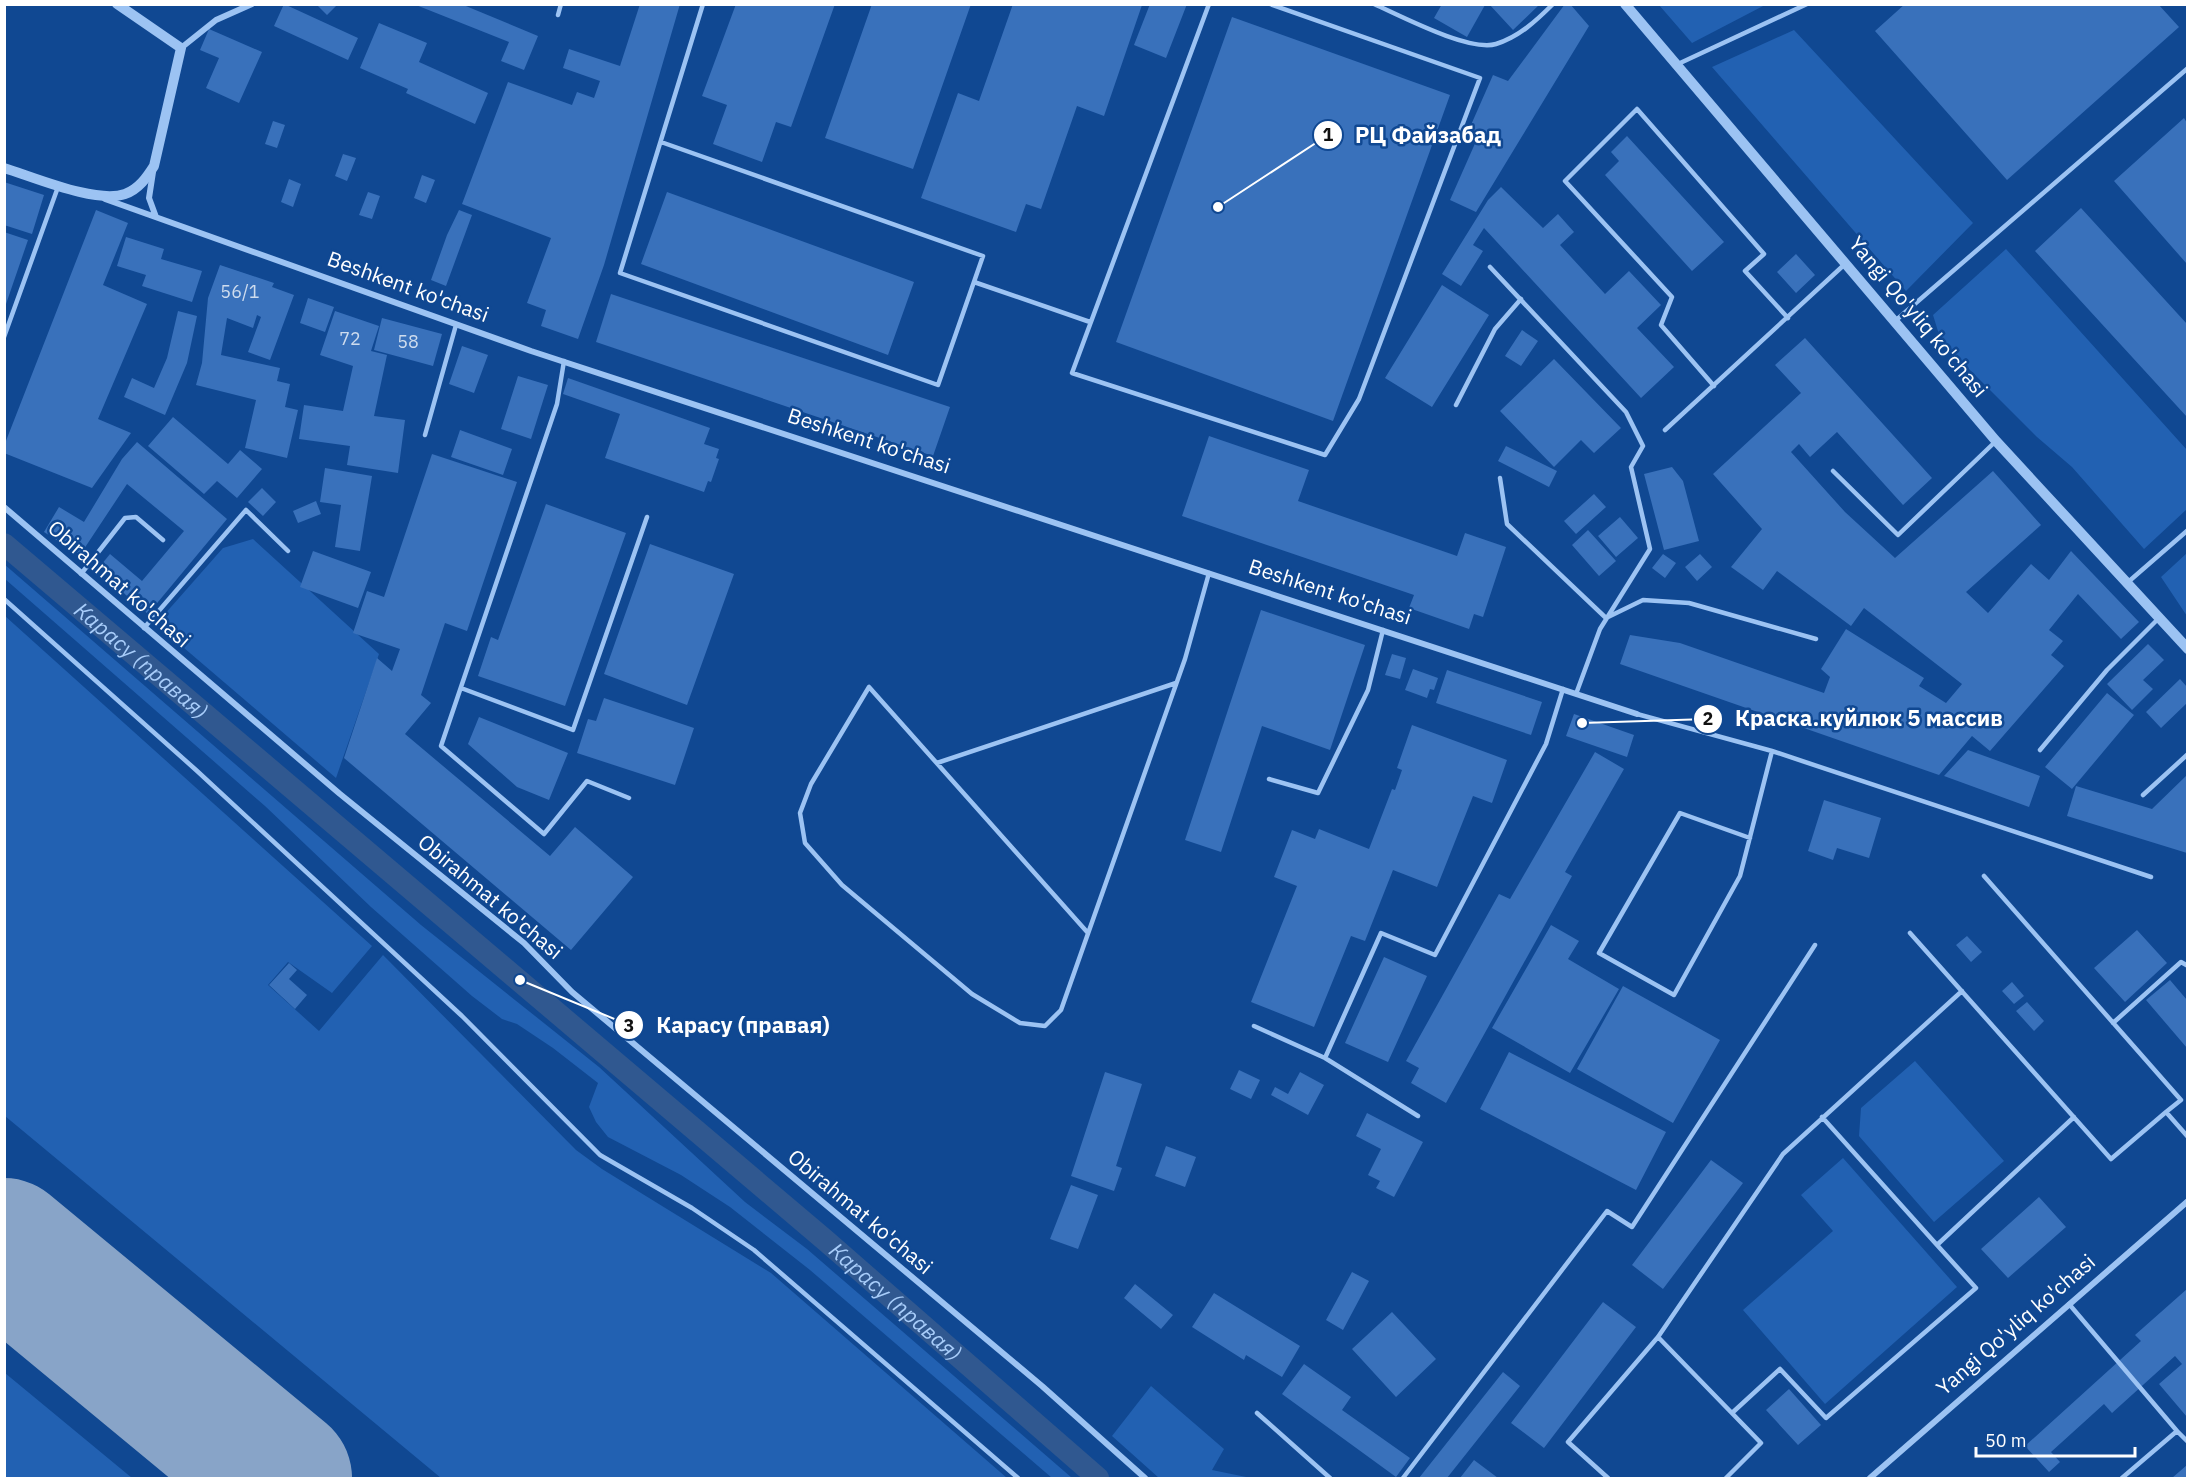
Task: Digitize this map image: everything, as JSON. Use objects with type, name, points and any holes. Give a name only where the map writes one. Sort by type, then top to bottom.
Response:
[{"type":"street","points":[[117,4],[181,48]]},
{"type":"street","points":[[157,218],[149,198],[181,48],[216,20],[252,4]]},
{"type":"street","name":"Yangi Qo'yliq ko'chasi","points":[[1625,4],[1996,441],[2187,649]]},
{"type":"street","name":"Beshkent ko'chasi","points":[[91,194],[112,197],[127,194],[144,182],[154,166]]},
{"type":"street","name":"Beshkent ko'chasi","points":[[4,168],[91,194],[456,325],[1637,714]]},
{"type":"street","name":"Obirahmat ko'chasi","points":[[4,507],[340,794],[525,943],[581,999],[1042,1386],[1145,1479]]},
{"type":"street","name":"Yangi Qo'yliq ko'chasi","points":[[1870,1479],[2187,1201]]},
{"type":"lane","points":[[558,15],[561,4]]},
{"type":"lane","points":[[661,142],[983,256],[938,385],[620,273],[703,4]]},
{"type":"lane","points":[[1209,4],[1072,373],[1325,455],[1359,399],[1480,78],[1270,4]]},
{"type":"lane","points":[[1374,4],[1462,42],[1495,45],[1532,25],[1553,4]]},
{"type":"lane","points":[[1678,64],[1808,4]]},
{"type":"lane","points":[[1895,321],[2187,68]]},
{"type":"lane","points":[[1714,386],[1661,325],[1672,297],[1564,181],[1636,109],[1764,254],[1745,272],[1788,318]]},
{"type":"lane","points":[[4,338],[59,184]]},
{"type":"lane","points":[[1665,430],[1846,262]]},
{"type":"lane","points":[[1490,267],[1626,412],[1642,446],[1631,467],[1650,549],[1606,618],[1576,694]]},
{"type":"lane","points":[[974,282],[1090,322]]},
{"type":"lane","points":[[1456,405],[1495,329],[1521,299]]},
{"type":"lane","points":[[425,435],[456,325]]},
{"type":"lane","points":[[564,361],[557,404],[441,746],[544,834],[587,781],[629,798]]},
{"type":"lane","points":[[1833,471],[1898,535],[1996,441]]},
{"type":"lane","points":[[1500,478],[1507,524],[1606,618]]},
{"type":"lane","points":[[144,628],[246,510],[288,551]]},
{"type":"lane","points":[[81,574],[124,518],[136,517],[163,540]]},
{"type":"lane","points":[[461,688],[573,730],[647,517]]},
{"type":"lane","points":[[2127,583],[2187,531]]},
{"type":"lane","points":[[1088,933],[869,687],[811,784],[800,813],[805,843],[842,885],[890,927],[972,994],[1020,1023],[1045,1026],[1060,1010],[1088,933],[1176,683],[1209,573]]},
{"type":"lane","points":[[4,599],[196,770],[462,1016],[600,1155],[692,1208],[754,1250],[1018,1479]]},
{"type":"lane","points":[[1606,618],[1643,600],[1689,603],[1816,639]]},
{"type":"lane","points":[[2040,750],[2107,670],[2159,618]]},
{"type":"lane","points":[[1269,779],[1318,794],[1368,690],[1383,630]]},
{"type":"lane","points":[[937,764],[1176,683]]},
{"type":"lane","points":[[1325,1058],[1381,933],[1435,955],[1546,744],[1563,690]]},
{"type":"lane","points":[[1637,714],[1772,751],[2151,877]]},
{"type":"lane","points":[[1750,838],[1680,813],[1599,953],[1674,995],[1740,876],[1750,838],[1772,751]]},
{"type":"lane","points":[[2143,795],[2187,754]]},
{"type":"lane","points":[[1910,933],[2111,1159],[2181,1100],[1984,876]]},
{"type":"lane","points":[[1403,1479],[1607,1211],[1632,1227],[1815,945]]},
{"type":"lane","points":[[2113,1023],[2181,962],[2187,966]]},
{"type":"lane","points":[[1608,1479],[1568,1442],[1658,1337],[1783,1154],[1962,991]]},
{"type":"lane","points":[[1254,1026],[1325,1058],[1418,1116]]},
{"type":"lane","points":[[2166,1112],[2187,1137]]},
{"type":"lane","points":[[1732,1413],[1780,1369],[1826,1418],[1976,1288],[1822,1117]]},
{"type":"lane","points":[[1937,1245],[2074,1117]]},
{"type":"lane","points":[[2069,1304],[2187,1442]]},
{"type":"lane","points":[[1658,1337],[1761,1443],[1726,1479]]},
{"type":"lane","points":[[1257,1413],[1330,1479]]},
{"type":"lane","points":[[2122,1479],[2177,1431]]},
{"type":"shaded area","points":[[1659,5],[1765,5],[1692,43]]},
{"type":"shaded area","points":[[1794,30],[1973,223],[1906,291],[1712,67]]},
{"type":"shaded area","points":[[2006,249],[2187,450],[2187,509],[2144,549],[2072,467],[2037,437],[1941,341],[1933,315]]},
{"type":"shaded area","points":[[253,539],[379,654],[336,778],[156,624],[223,548]]},
{"type":"shaded area","points":[[2187,553],[2187,616],[2161,577]]},
{"type":"shaded area","points":[[4,564],[421,925],[599,1067],[745,1202],[807,1249],[1072,1478],[1052,1478],[810,1270],[730,1207],[681,1175],[608,1137],[596,1122],[589,1107],[598,1083],[553,1048],[517,1024],[502,1019],[472,996],[371,907],[265,806],[5,579]]},
{"type":"shaded area","points":[[5,616],[372,946],[332,993],[288,962],[268,985],[319,1031],[383,955],[576,1150],[602,1169],[771,1273],[1007,1478],[441,1478],[5,1116]]},
{"type":"shaded area","points":[[1915,1061],[2004,1161],[1934,1222],[1859,1136],[1861,1108]]},
{"type":"shaded area","points":[[1843,1158],[1957,1287],[1825,1404],[1743,1310],[1833,1231],[1801,1195]]},
{"type":"shaded area","points":[[5,1373],[132,1478],[5,1478]]},
{"type":"shaded area","points":[[1151,1386],[1224,1449],[1212,1470],[1251,1478],[1159,1478],[1112,1436]]},
{"type":"building","points":[[284,4],[358,38],[348,60],[274,26]]},
{"type":"building","points":[[316,4],[338,4],[327,15]]},
{"type":"building","points":[[461,4],[538,36],[524,70],[501,61],[509,42],[416,5]]},
{"type":"building","points":[[640,4],[680,4],[604,265],[578,339],[541,326],[546,310],[527,303],[551,238],[462,204],[508,82],[572,105],[577,92],[594,98],[600,81],[563,68],[569,49],[620,66]]},
{"type":"building","points":[[736,4],[835,4],[791,127],[776,122],[762,162],[713,144],[727,105],[702,96]]},
{"type":"building","points":[[872,4],[971,4],[913,169],[825,138]]},
{"type":"building","points":[[1013,4],[1142,5],[1104,116],[1077,106],[1041,209],[1026,204],[1016,232],[921,198],[958,93],[979,101]]},
{"type":"building","points":[[1150,4],[1187,4],[1166,58],[1134,45]]},
{"type":"building","points":[[1442,4],[1485,5],[1467,37],[1434,18]]},
{"type":"building","points":[[1489,4],[1540,4],[1513,30]]},
{"type":"building","points":[[1565,4],[1570,4],[1589,26],[1476,212],[1450,200],[1477,139],[1467,134],[1493,75],[1508,81]]},
{"type":"building","points":[[1905,4],[2158,4],[2179,27],[2007,180],[1875,31]]},
{"type":"building","points":[[1232,17],[1450,95],[1333,421],[1116,342]]},
{"type":"building","points":[[379,23],[427,43],[419,62],[488,93],[475,124],[406,93],[408,89],[360,68]]},
{"type":"building","points":[[209,29],[262,52],[239,103],[206,88],[219,58],[200,50]]},
{"type":"building","points":[[2184,118],[2187,123],[2187,264],[2114,181]]},
{"type":"building","points":[[273,121],[285,125],[277,148],[265,144]]},
{"type":"building","points":[[1627,136],[1724,242],[1692,271],[1605,175],[1619,161],[1611,152]]},
{"type":"building","points":[[343,154],[356,158],[347,181],[335,176]]},
{"type":"building","points":[[422,175],[435,180],[426,203],[414,198]]},
{"type":"building","points":[[289,179],[301,184],[293,207],[281,202]]},
{"type":"building","points":[[4,182],[44,195],[32,234],[4,225]]},
{"type":"building","points":[[1501,187],[1543,228],[1558,214],[1574,232],[1560,245],[1605,294],[1629,271],[1661,305],[1637,328],[1674,367],[1641,398],[1484,228],[1473,245],[1483,251],[1461,286],[1442,274],[1488,200]]},
{"type":"building","points":[[368,192],[380,196],[372,219],[359,215]]},
{"type":"building","points":[[667,192],[914,282],[888,355],[641,264]]},
{"type":"building","points":[[2081,208],[2187,324],[2187,417],[2035,251]]},
{"type":"building","points":[[96,210],[128,223],[103,285],[147,304],[98,419],[131,433],[92,488],[4,453],[4,446]]},
{"type":"building","points":[[459,210],[472,215],[446,286],[431,280],[447,235]]},
{"type":"building","points":[[4,232],[28,240],[5,307],[4,307]]},
{"type":"building","points":[[126,237],[164,249],[161,259],[202,271],[192,302],[142,286],[146,275],[117,266]]},
{"type":"building","points":[[1796,254],[1815,275],[1796,293],[1777,272]]},
{"type":"building","points":[[220,265],[274,283],[272,287],[294,295],[270,360],[248,352],[261,317],[257,315],[253,328],[227,318],[221,355],[280,368],[277,381],[290,384],[285,407],[298,410],[287,458],[245,448],[256,400],[196,385],[202,363],[208,298]]},
{"type":"building","points":[[1442,285],[1489,315],[1432,407],[1385,378]]},
{"type":"building","points":[[611,294],[950,407],[933,456],[596,342]]},
{"type":"building","points":[[308,298],[334,307],[325,332],[300,323]]},
{"type":"building","points":[[178,311],[197,316],[187,363],[165,415],[124,397],[132,378],[154,388],[167,358]]},
{"type":"building","points":[[335,311],[379,326],[371,351],[387,355],[374,416],[405,420],[398,473],[347,465],[350,446],[299,439],[304,405],[343,411],[353,366],[320,355]]},
{"type":"building","points":[[382,318],[442,334],[433,366],[374,350]]},
{"type":"building","points":[[1522,330],[1538,341],[1521,366],[1505,356]]},
{"type":"building","points":[[1805,338],[1932,478],[1903,505],[1837,432],[1810,457],[1799,444],[1791,452],[1845,512],[1895,558],[1993,471],[2041,525],[1966,592],[1988,613],[2031,564],[2049,580],[2071,551],[2139,622],[2121,639],[2078,594],[2049,630],[2063,641],[2051,655],[2064,666],[1990,751],[1972,736],[1939,775],[1620,664],[1630,635],[1680,643],[1824,693],[1830,677],[1821,669],[1846,629],[1924,678],[1919,686],[1946,703],[1962,684],[1864,608],[1851,626],[1777,571],[1763,590],[1731,567],[1762,529],[1713,474],[1801,393],[1775,365]]},
{"type":"building","points":[[462,346],[488,355],[474,393],[449,384]]},
{"type":"building","points":[[1554,359],[1621,428],[1594,453],[1581,440],[1554,467],[1500,411]]},
{"type":"building","points":[[518,376],[548,385],[531,439],[501,429]]},
{"type":"building","points":[[568,378],[710,428],[704,444],[719,449],[716,458],[719,459],[711,482],[708,481],[704,492],[605,458],[620,414],[563,394]]},
{"type":"building","points":[[173,417],[228,464],[240,450],[262,469],[237,498],[217,481],[204,494],[148,446]]},
{"type":"building","points":[[460,430],[512,449],[503,475],[451,457]]},
{"type":"building","points":[[1209,436],[1309,470],[1298,501],[1457,556],[1465,533],[1506,547],[1483,617],[1474,614],[1469,629],[1409,608],[1414,595],[1182,516]]},
{"type":"building","points":[[137,442],[227,519],[148,614],[97,570],[110,554],[142,581],[184,531],[127,484],[80,555],[44,532],[59,507],[84,522],[122,459]]},
{"type":"building","points":[[1506,446],[1557,471],[1549,487],[1498,461]]},
{"type":"building","points":[[432,454],[517,482],[467,631],[445,623],[421,695],[431,703],[405,734],[550,856],[575,827],[633,877],[571,950],[344,758],[377,658],[392,671],[400,649],[353,633],[367,591],[384,597]]},
{"type":"building","points":[[1672,467],[1683,481],[1699,541],[1664,550],[1644,474]]},
{"type":"building","points":[[325,468],[372,476],[360,551],[335,547],[341,505],[320,502]]},
{"type":"building","points":[[262,488],[276,502],[263,516],[248,502]]},
{"type":"building","points":[[1594,494],[1606,507],[1576,534],[1564,521]]},
{"type":"building","points":[[316,501],[321,514],[298,523],[293,511]]},
{"type":"building","points":[[546,504],[626,533],[565,706],[478,676],[491,637],[498,640]]},
{"type":"building","points":[[1620,517],[1638,538],[1616,557],[1598,536]]},
{"type":"building","points":[[1588,530],[1616,561],[1599,576],[1572,545]]},
{"type":"building","points":[[650,544],[734,574],[687,705],[604,674]]},
{"type":"building","points":[[313,551],[371,572],[358,608],[300,587]]},
{"type":"building","points":[[1663,554],[1676,563],[1665,578],[1652,568]]},
{"type":"building","points":[[1700,554],[1712,567],[1697,581],[1685,567]]},
{"type":"building","points":[[1261,610],[1365,645],[1330,750],[1262,726],[1221,852],[1185,840]]},
{"type":"building","points":[[2148,644],[2164,660],[2143,680],[2153,689],[2132,710],[2107,684]]},
{"type":"building","points":[[1392,654],[1406,658],[1400,679],[1385,675]]},
{"type":"building","points":[[1413,669],[1438,678],[1434,690],[1430,689],[1427,698],[1405,690]]},
{"type":"building","points":[[1447,670],[1542,702],[1531,735],[1436,703]]},
{"type":"building","points":[[2180,679],[2187,687],[2187,703],[2161,728],[2146,712]]},
{"type":"building","points":[[2107,693],[2134,715],[2072,789],[2045,767]]},
{"type":"building","points":[[604,698],[694,728],[675,785],[577,753],[588,719],[596,721]]},
{"type":"building","points":[[1574,714],[1634,735],[1627,757],[1566,736]]},
{"type":"building","points":[[479,717],[568,753],[549,800],[517,787],[468,744]]},
{"type":"building","points":[[1412,725],[1507,760],[1492,803],[1473,796],[1437,887],[1393,870],[1365,941],[1351,936],[1314,1027],[1251,1002],[1297,886],[1274,877],[1292,830],[1315,839],[1319,829],[1369,849],[1392,789],[1395,790],[1402,770],[1397,768]]},
{"type":"building","points":[[1968,750],[2040,776],[2029,807],[1944,776]]},
{"type":"building","points":[[1595,752],[1624,769],[1565,872],[1572,876],[1446,1103],[1411,1083],[1419,1068],[1406,1061],[1499,894],[1510,899]]},
{"type":"building","points":[[2187,775],[2187,853],[2067,816],[2076,786],[2152,809]]},
{"type":"building","points":[[1824,800],[1881,818],[1869,858],[1837,848],[1833,860],[1808,851]]},
{"type":"building","points":[[1551,925],[1579,941],[1568,959],[1619,989],[1570,1073],[1492,1028]]},
{"type":"building","points":[[2137,930],[2167,963],[2125,1002],[2094,968]]},
{"type":"building","points":[[1967,936],[1982,952],[1971,962],[1956,945]]},
{"type":"building","points":[[1384,957],[1427,976],[1388,1062],[1345,1043]]},
{"type":"building","points":[[289,963],[297,970],[289,979],[307,995],[295,1009],[269,985]]},
{"type":"building","points":[[2170,980],[2187,1000],[2187,1048],[2146,1000]]},
{"type":"building","points":[[2012,982],[2024,996],[2014,1004],[2002,991]]},
{"type":"building","points":[[1623,986],[1720,1040],[1673,1123],[1577,1069]]},
{"type":"building","points":[[2027,1002],[2044,1021],[2034,1031],[2016,1011]]},
{"type":"building","points":[[1509,1052],[1666,1132],[1636,1190],[1480,1109]]},
{"type":"building","points":[[1239,1070],[1260,1080],[1251,1099],[1230,1089]]},
{"type":"building","points":[[1105,1072],[1142,1084],[1116,1166],[1122,1168],[1114,1191],[1071,1176]]},
{"type":"building","points":[[1300,1072],[1324,1085],[1308,1115],[1271,1095],[1275,1087],[1288,1094]]},
{"type":"building","points":[[1367,1113],[1423,1142],[1394,1197],[1376,1188],[1380,1181],[1368,1175],[1381,1149],[1356,1136]]},
{"type":"building","points":[[1166,1146],[1196,1157],[1185,1187],[1155,1176]]},
{"type":"building","points":[[1711,1160],[1743,1183],[1663,1289],[1632,1265]]},
{"type":"building","points":[[1071,1185],[1098,1195],[1078,1249],[1050,1239]]},
{"type":"building","points":[[2039,1197],[2066,1227],[2008,1278],[1981,1249]]},
{"type":"building","points":[[1352,1272],[1369,1281],[1343,1330],[1326,1320]]},
{"type":"building","points":[[1135,1284],[1173,1315],[1161,1329],[1124,1298]]},
{"type":"building","points":[[2187,1289],[2187,1417],[2159,1384],[2182,1364],[2175,1356],[2112,1413],[2104,1404],[2051,1452],[2060,1462],[2049,1472],[2025,1446],[2141,1341],[2135,1335]]},
{"type":"building","points":[[1214,1293],[1300,1346],[1282,1377],[1246,1355],[1244,1360],[1192,1327]]},
{"type":"building","points":[[1603,1302],[1636,1327],[1544,1448],[1511,1423]]},
{"type":"building","points":[[1392,1312],[1436,1359],[1396,1397],[1352,1349]]},
{"type":"building","points":[[1304,1364],[1351,1397],[1342,1410],[1410,1458],[1396,1477],[1282,1394]]},
{"type":"building","points":[[1503,1372],[1520,1386],[1447,1478],[1419,1478]]},
{"type":"building","points":[[1789,1389],[1821,1425],[1798,1445],[1766,1410]]},
{"type":"building","points":[[1474,1460],[1498,1478],[1460,1478]]},
{"type":"building","points":[[2187,1465],[2187,1478],[2172,1478]]},
{"type":"waterway","name":"Карасу (правая)","points":[[4,544],[825,1240],[1098,1478]]},
{"type":"runway","points":[[4,1249],[281,1478]]},
{"type":"place","name":"РЦ Файзабад","points":[[1218,207]]},
{"type":"place","name":"Краска.куйлюк 5 массив","points":[[1582,723]]},
{"type":"place","name":"Карасу (правая)","points":[[520,980]]}]
